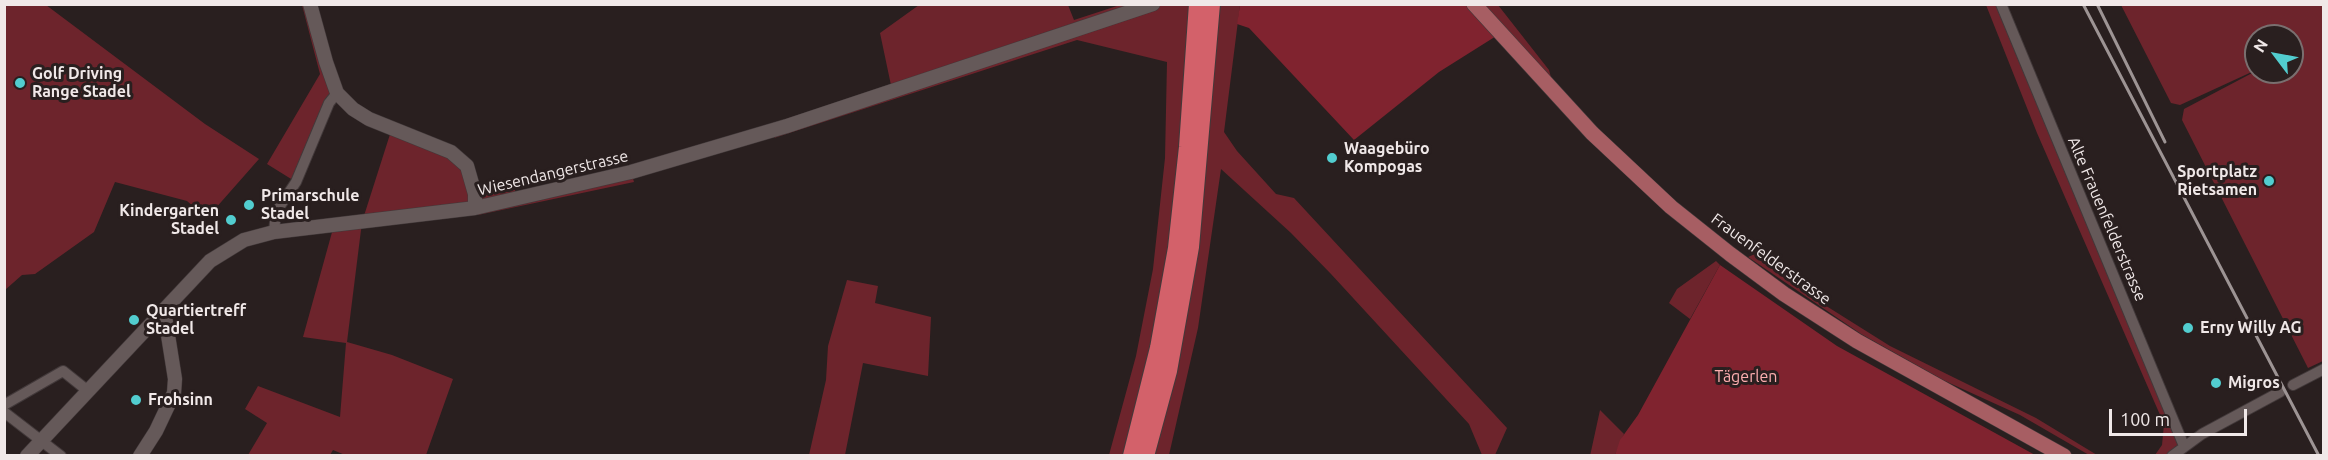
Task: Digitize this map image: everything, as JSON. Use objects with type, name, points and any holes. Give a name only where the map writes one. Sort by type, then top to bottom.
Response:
[{"type":"highway","points":[[1132,456],[1154,373],[1174,265],[1186,164],[1198,4]]},
{"type":"highway","points":[[1145,456],[1171,355],[1190,247],[1212,4]]},
{"type":"main road","points":[[310,4],[338,93],[353,109],[369,119],[451,152],[467,166],[475,194],[475,208]]},
{"type":"main road","name":"Wiesendangerstrasse","points":[[27,456],[220,253],[244,240],[274,232],[475,208],[631,172],[702,153],[1153,4]]},
{"type":"main road","name":"Frauenfelderstrasse","points":[[1474,4],[1485,20],[1501,33],[1592,133],[1671,207],[1730,254],[1784,294],[1857,341],[2064,456]]},
{"type":"main road","name":"Frauenfelderstrasse","points":[[1487,4],[1494,14],[1501,33]]},
{"type":"main road","points":[[140,456],[174,393],[176,379],[164,310]]},
{"type":"street","name":"Alte Frauenfelderstrasse","points":[[2001,4],[2184,446]]},
{"type":"street","points":[[274,232],[276,212],[296,182],[329,103],[338,93]]},
{"type":"street","points":[[2293,385],[2324,369]]},
{"type":"street","points":[[4,405],[63,371],[88,391]]},
{"type":"street","points":[[2172,456],[2184,446],[2280,392]]},
{"type":"street","points":[[4,412],[61,456]]},
{"type":"shaded area","points":[[5,4],[46,5],[205,124],[259,159],[207,218],[187,201],[115,182],[94,232],[35,274],[22,275],[5,290]]},
{"type":"shaded area","points":[[302,5],[310,5],[337,93],[296,182],[267,164],[320,74]]},
{"type":"shaded area","points":[[919,5],[1068,5],[1074,20],[1120,5],[1240,5],[1224,132],[1237,151],[1276,194],[1294,198],[1507,428],[1495,455],[1482,455],[1469,424],[1331,274],[1291,233],[1221,169],[1198,328],[1169,455],[1109,455],[1136,356],[1153,269],[1165,158],[1167,62],[1077,40],[774,138],[787,126],[892,90],[880,33]]},
{"type":"shaded area","points":[[1474,5],[1498,5],[1549,70],[1555,92]]},
{"type":"shaded area","points":[[1986,5],[2001,5],[2184,446],[2172,455],[2155,455],[2162,445],[2164,424],[2037,133]]},
{"type":"shaded area","name":"Sportplatz Rietsamen","points":[[2121,5],[2323,5],[2323,361],[2308,368],[2182,120],[2184,109],[2244,77],[2244,84],[2304,84],[2304,24],[2244,24],[2244,76],[2180,105],[2171,103]]},
{"type":"shaded area","points":[[392,128],[451,152],[475,194],[515,190],[517,197],[631,172],[634,182],[478,215],[475,208],[362,222]]},
{"type":"shaded area","points":[[362,222],[347,342],[392,355],[453,379],[426,455],[345,455],[333,450],[330,455],[248,455],[267,423],[245,409],[258,386],[340,417],[346,343],[303,337],[334,225]]},
{"type":"shaded area","points":[[1755,254],[1804,292],[1890,346],[2036,418],[2097,455],[2089,455],[2020,415],[1945,381],[1861,334],[1748,257]]},
{"type":"shaded area","points":[[1716,261],[1720,265],[1690,319],[1669,303],[1677,289]]},
{"type":"shaded area","points":[[847,280],[878,286],[875,303],[931,317],[928,376],[863,363],[845,455],[809,455],[826,380],[828,346]]},
{"type":"shaded area","points":[[1600,410],[1624,434],[1615,455],[1590,456]]},
{"type":"green space","points":[[1474,4],[1501,33],[1439,72],[1354,140],[1249,28],[1237,24],[1240,5]]},
{"type":"green space","name":"Tägerlen","points":[[1720,265],[1837,346],[2035,455],[1615,455],[1620,440],[1638,415]]},
{"type":"railway","points":[[2083,4],[2319,456]]},
{"type":"railway","points":[[2097,4],[2165,142]]},
{"type":"place","name":"Golf Driving Range Stadel","points":[[20,83]]},
{"type":"place","name":"Waagebüro Kompogas","points":[[1332,158]]},
{"type":"place","name":"Sportplatz Rietsamen","points":[[2269,181]]},
{"type":"place","name":"Primarschule Stadel","points":[[249,205]]},
{"type":"place","name":"Kindergarten Stadel","points":[[231,220]]},
{"type":"place","name":"Quartiertreff Stadel","points":[[134,320]]},
{"type":"place","name":"Erny Willy AG","points":[[2188,328]]},
{"type":"place","name":"Migros","points":[[2216,383]]},
{"type":"place","name":"Frohsinn","points":[[136,400]]}]
